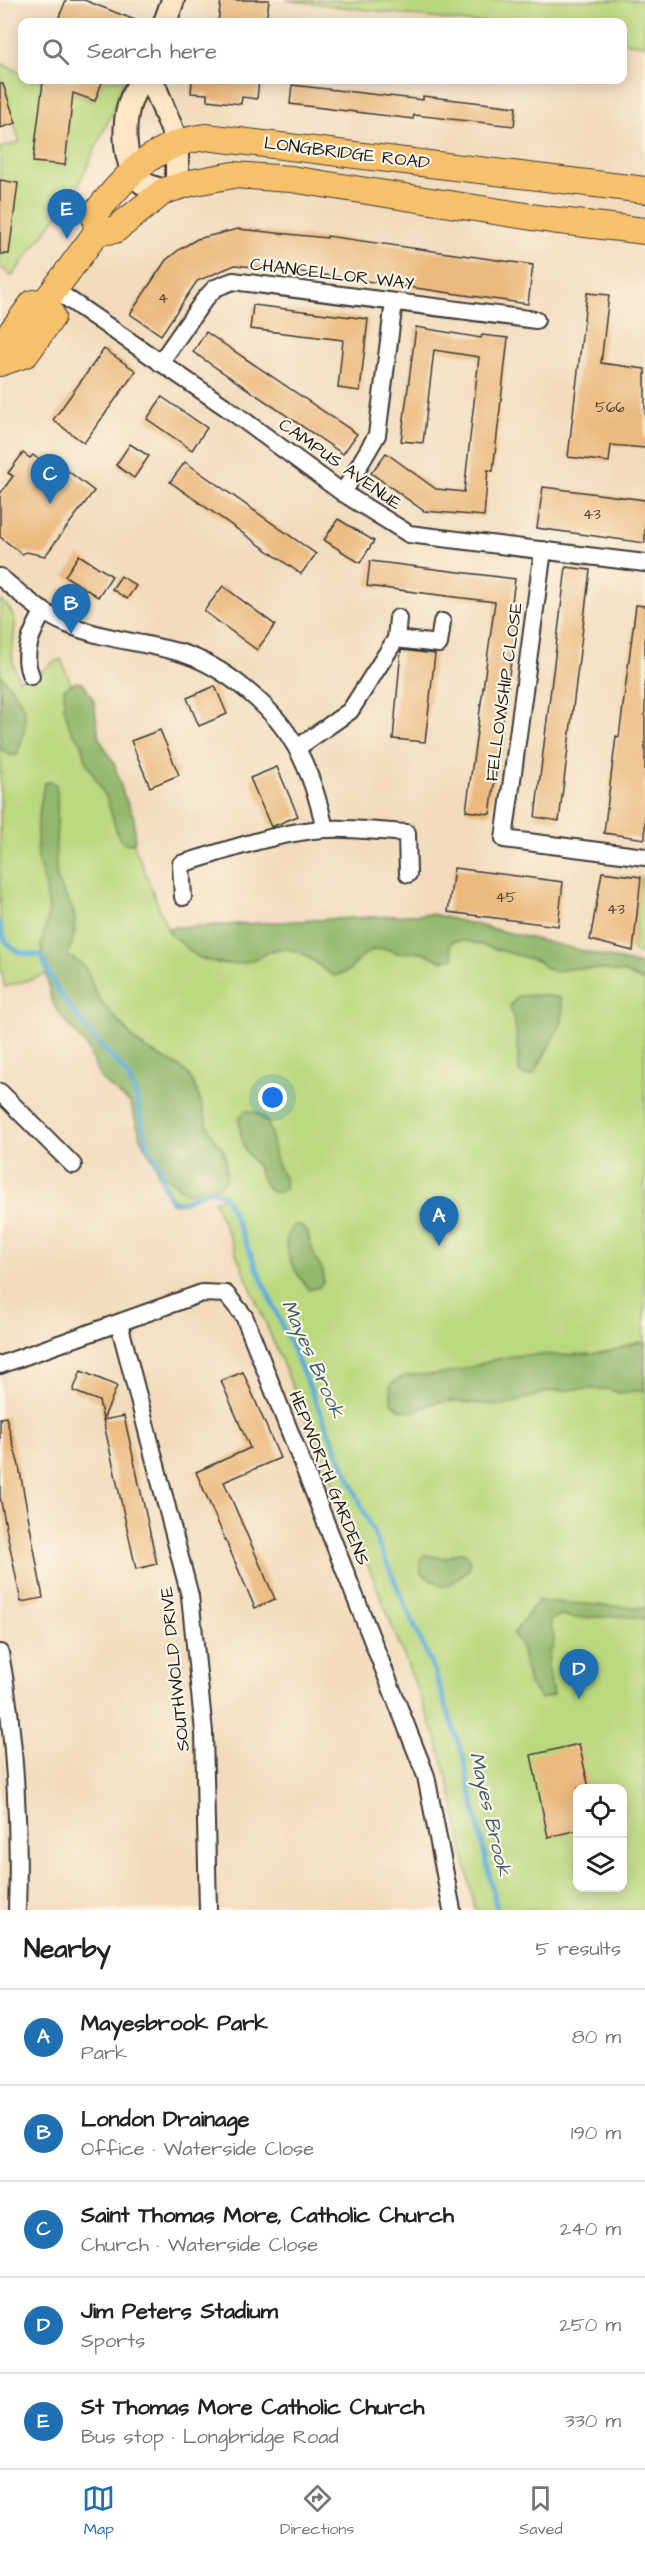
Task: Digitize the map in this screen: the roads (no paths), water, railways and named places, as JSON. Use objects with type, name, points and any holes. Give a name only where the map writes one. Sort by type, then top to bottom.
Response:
[{"type":"main road","points":[[166,18],[173,0]]},
{"type":"main road","points":[[138,84],[126,118],[125,136],[133,169],[137,178],[145,185],[171,189],[177,142],[154,84]]},
{"type":"main road","name":"LONGBRIDGE ROAD","points":[[0,361],[6,339],[33,303],[50,295],[97,232],[95,213],[133,169],[163,148],[177,142],[206,137],[645,190]]},
{"type":"main road","points":[[462,206],[466,168]]},
{"type":"main road","name":"LONGBRIDGE ROAD","points":[[97,232],[116,230],[171,189],[233,176],[291,179],[551,220],[645,231]]},
{"type":"street","name":"CHANCELLOR WAY","points":[[160,363],[204,300],[215,288],[233,281],[536,320]]},
{"type":"street","name":"CAMPUS AVENUE","points":[[50,295],[160,363],[227,408],[343,493],[409,534],[645,563]]},
{"type":"street","points":[[343,493],[377,435],[394,302]]},
{"type":"street","name":"FELLOWSHIP CLOSE","points":[[543,550],[504,839],[645,856]]},
{"type":"street","points":[[0,577],[44,612],[66,624],[182,653],[226,675],[262,705],[297,748],[320,805],[325,829]]},
{"type":"street","points":[[31,676],[27,667],[26,655],[37,623],[44,612]]},
{"type":"street","points":[[297,748],[350,711],[396,639],[398,618]]},
{"type":"street","points":[[396,639],[439,644],[442,622]]},
{"type":"street","points":[[183,897],[181,864],[250,843],[305,831],[325,829],[407,833],[408,874]]},
{"type":"street","points":[[0,1092],[73,1165]]},
{"type":"street","name":"HEPWORTH GARDENS","points":[[0,1365],[202,1293],[226,1294],[244,1316],[426,1776],[452,1910]]},
{"type":"street","name":"SOUTHWOLD DRIVE","points":[[119,1323],[190,1596],[204,1732],[208,1910]]},
{"type":"street","points":[[0,1653],[11,1735],[18,1880],[17,1910]]},
{"type":"waterway","name":"Mayes Brook","points":[[0,924],[5,939],[13,949],[25,954],[41,955],[55,986],[92,1036],[129,1078],[136,1096],[146,1141],[161,1169],[163,1184],[171,1200],[186,1201],[211,1191],[218,1192],[226,1198],[434,1670],[463,1756],[497,1910]]},
{"type":"place","name":"St Thomas More Catholic Church","points":[[67,239]]},
{"type":"place","name":"Saint Thomas More, Catholic Church","points":[[50,504]]},
{"type":"place","name":"London Drainage","points":[[71,634]]},
{"type":"place","name":"Mayesbrook Park","points":[[439,1246]]},
{"type":"place","name":"Jim Peters Stadium","points":[[579,1699]]}]
